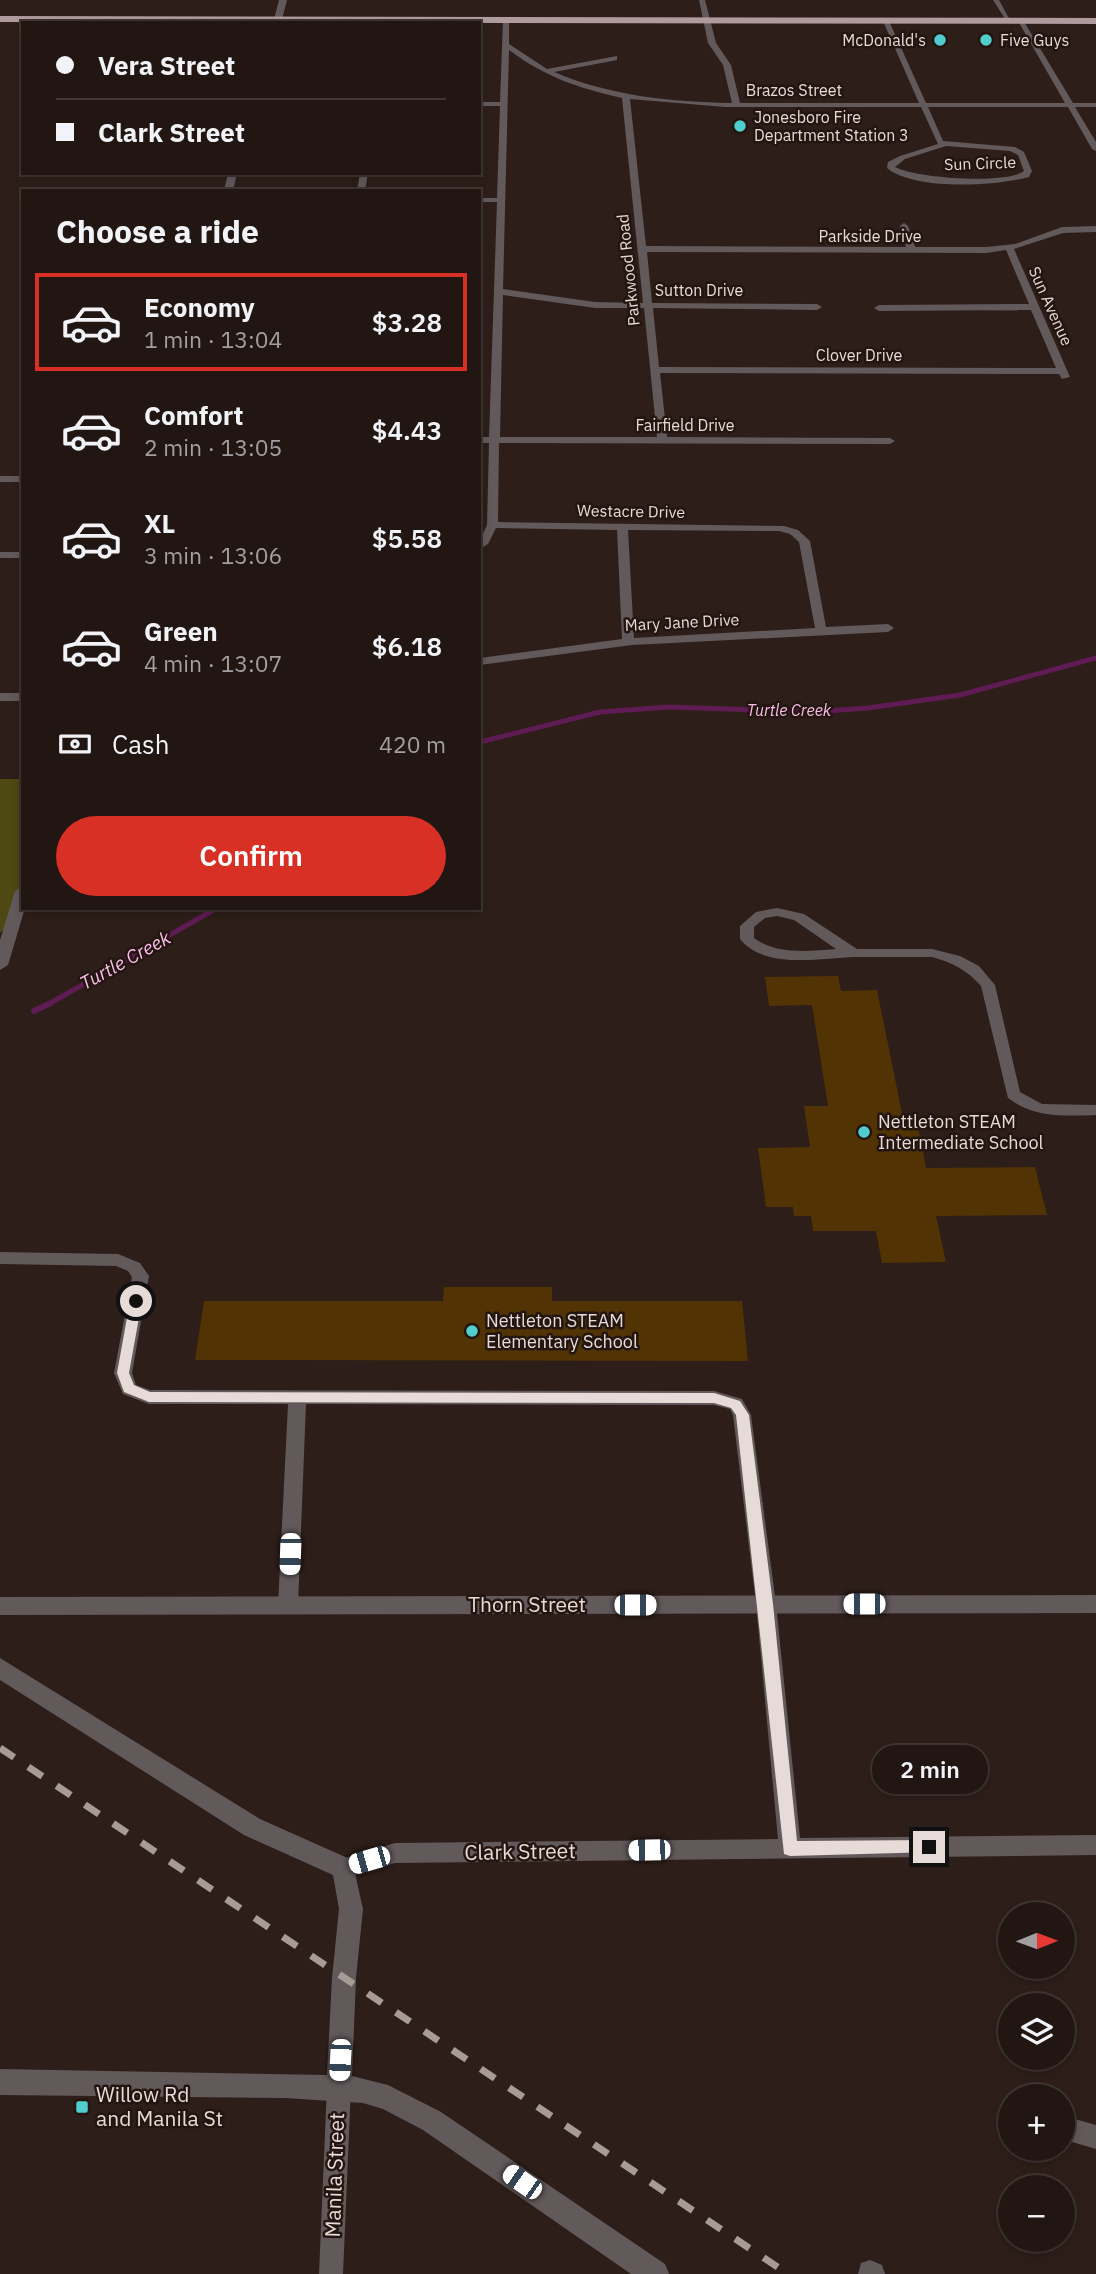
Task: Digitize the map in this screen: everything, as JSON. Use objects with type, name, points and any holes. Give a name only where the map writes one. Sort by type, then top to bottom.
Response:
[{"type":"highway","points":[[238,19],[282,4],[315,20]]},
{"type":"highway","points":[[0,19],[1096,22]]},
{"type":"highway","points":[[238,19],[246,21]]},
{"type":"highway","points":[[311,21],[315,20]]},
{"type":"street","points":[[702,0],[712,43],[727,65],[736,104]]},
{"type":"street","points":[[996,0],[1009,21]]},
{"type":"street","points":[[277,21],[282,4]]},
{"type":"street","points":[[481,545],[492,525],[492,440],[506,20]]},
{"type":"street","points":[[886,21],[940,142],[945,144]]},
{"type":"street","points":[[1021,21],[1096,149]]},
{"type":"street","name":"Brazos Street","points":[[505,44],[518,58],[545,72],[578,85],[626,96],[736,104],[1096,105]]},
{"type":"street","points":[[545,72],[614,58]]},
{"type":"street","name":"Parkwood Road","points":[[626,96],[662,441]]},
{"type":"street","points":[[481,104],[502,104]]},
{"type":"street","name":"Sun Circle","points":[[945,144],[956,147],[1012,149],[1021,154],[1028,171],[1026,175],[1012,178],[924,178],[901,175],[891,168],[891,164],[898,159],[935,150],[945,144]]},
{"type":"street","points":[[481,200],[499,201]]},
{"type":"street","points":[[904,226],[911,250]]},
{"type":"street","name":"Parkside Drive","points":[[641,249],[1009,248],[1062,230],[1096,229]]},
{"type":"street","name":"Sun Avenue","points":[[1009,248],[1064,374]]},
{"type":"street","name":"Sutton Drive","points":[[497,291],[564,302],[648,306],[817,307]]},
{"type":"street","points":[[878,309],[1035,307]]},
{"type":"street","name":"Clover Drive","points":[[655,370],[1064,374]]},
{"type":"street","name":"Fairfield Drive","points":[[481,440],[890,441]]},
{"type":"street","points":[[0,479],[21,479]]},
{"type":"street","name":"Westacre Drive","points":[[492,525],[780,528],[794,532],[804,541],[821,631]]},
{"type":"street","points":[[622,527],[628,641]]},
{"type":"street","points":[[0,555],[21,555]]},
{"type":"street","name":"Mary Jane Drive","points":[[481,662],[561,648],[628,641],[888,628]]},
{"type":"street","points":[[0,697],[21,697]]},
{"type":"street","points":[[0,965],[21,897]]},
{"type":"street","points":[[855,953],[830,941],[812,924],[794,914],[777,912],[761,915],[747,926],[747,939],[757,948],[779,954],[932,953],[969,965],[988,985],[1013,1094],[1039,1109],[1096,1110]]},
{"type":"street","points":[[0,1258],[118,1260],[134,1267],[141,1276],[123,1373],[129,1388],[149,1397],[714,1398],[736,1404],[742,1415],[766,1604],[790,1849]]},
{"type":"street","points":[[288,1605],[297,1399]]},
{"type":"street","name":"Thorn Street","points":[[0,1606],[1096,1604]]},
{"type":"street","points":[[0,1668],[252,1827],[344,1868]]},
{"type":"street","name":"Clark Street","points":[[344,1868],[395,1853],[1096,1845]]},
{"type":"street","name":"Manila Street","points":[[331,2274],[344,1978],[351,1909],[344,1868]]},
{"type":"street","points":[[0,2081],[339,2087],[363,2090],[388,2098],[432,2121],[655,2274]]},
{"type":"street","points":[[1075,2131],[1096,2137]]},
{"type":"shaded area","points":[[0,779],[21,779],[21,897],[13,922],[0,933]]},
{"type":"building","name":"Nettleton STEAM Intermediate School","points":[[838,976],[841,991],[877,990],[903,1118],[916,1117],[926,1168],[1035,1167],[1047,1215],[936,1216],[946,1262],[882,1263],[876,1231],[813,1231],[811,1216],[794,1216],[793,1207],[766,1207],[758,1148],[810,1147],[804,1106],[828,1106],[812,1005],[769,1006],[765,977]]},
{"type":"building","name":"Nettleton STEAM Elementary School","points":[[444,1287],[552,1287],[552,1301],[742,1301],[748,1361],[195,1360],[204,1301],[443,1301]]},
{"type":"waterway","name":"Turtle Creek","points":[[481,742],[600,712],[669,707],[811,712],[868,708],[960,695],[1096,658]]},
{"type":"waterway","name":"Turtle Creek","points":[[48,1004],[213,910]]},
{"type":"waterway","name":"Turtle Creek","points":[[34,1011],[48,1004]]},
{"type":"railway","points":[[0,1748],[788,2274]]},
{"type":"place","name":"McDonald's","points":[[940,40]]},
{"type":"place","name":"Five Guys","points":[[986,40]]},
{"type":"place","name":"Jonesboro Fire Department Station 3","points":[[740,126]]},
{"type":"place","name":"Nettleton STEAM Intermediate School","points":[[864,1132]]},
{"type":"place","name":"Nettleton STEAM Elementary School","points":[[472,1331]]},
{"type":"place","name":"Willow Rd and Manila St","points":[[82,2107]]},
{"type":"route","points":[[136,1301],[123,1373],[129,1388],[149,1397],[714,1398],[736,1404],[742,1415],[766,1604],[790,1849],[929,1847]]}]
